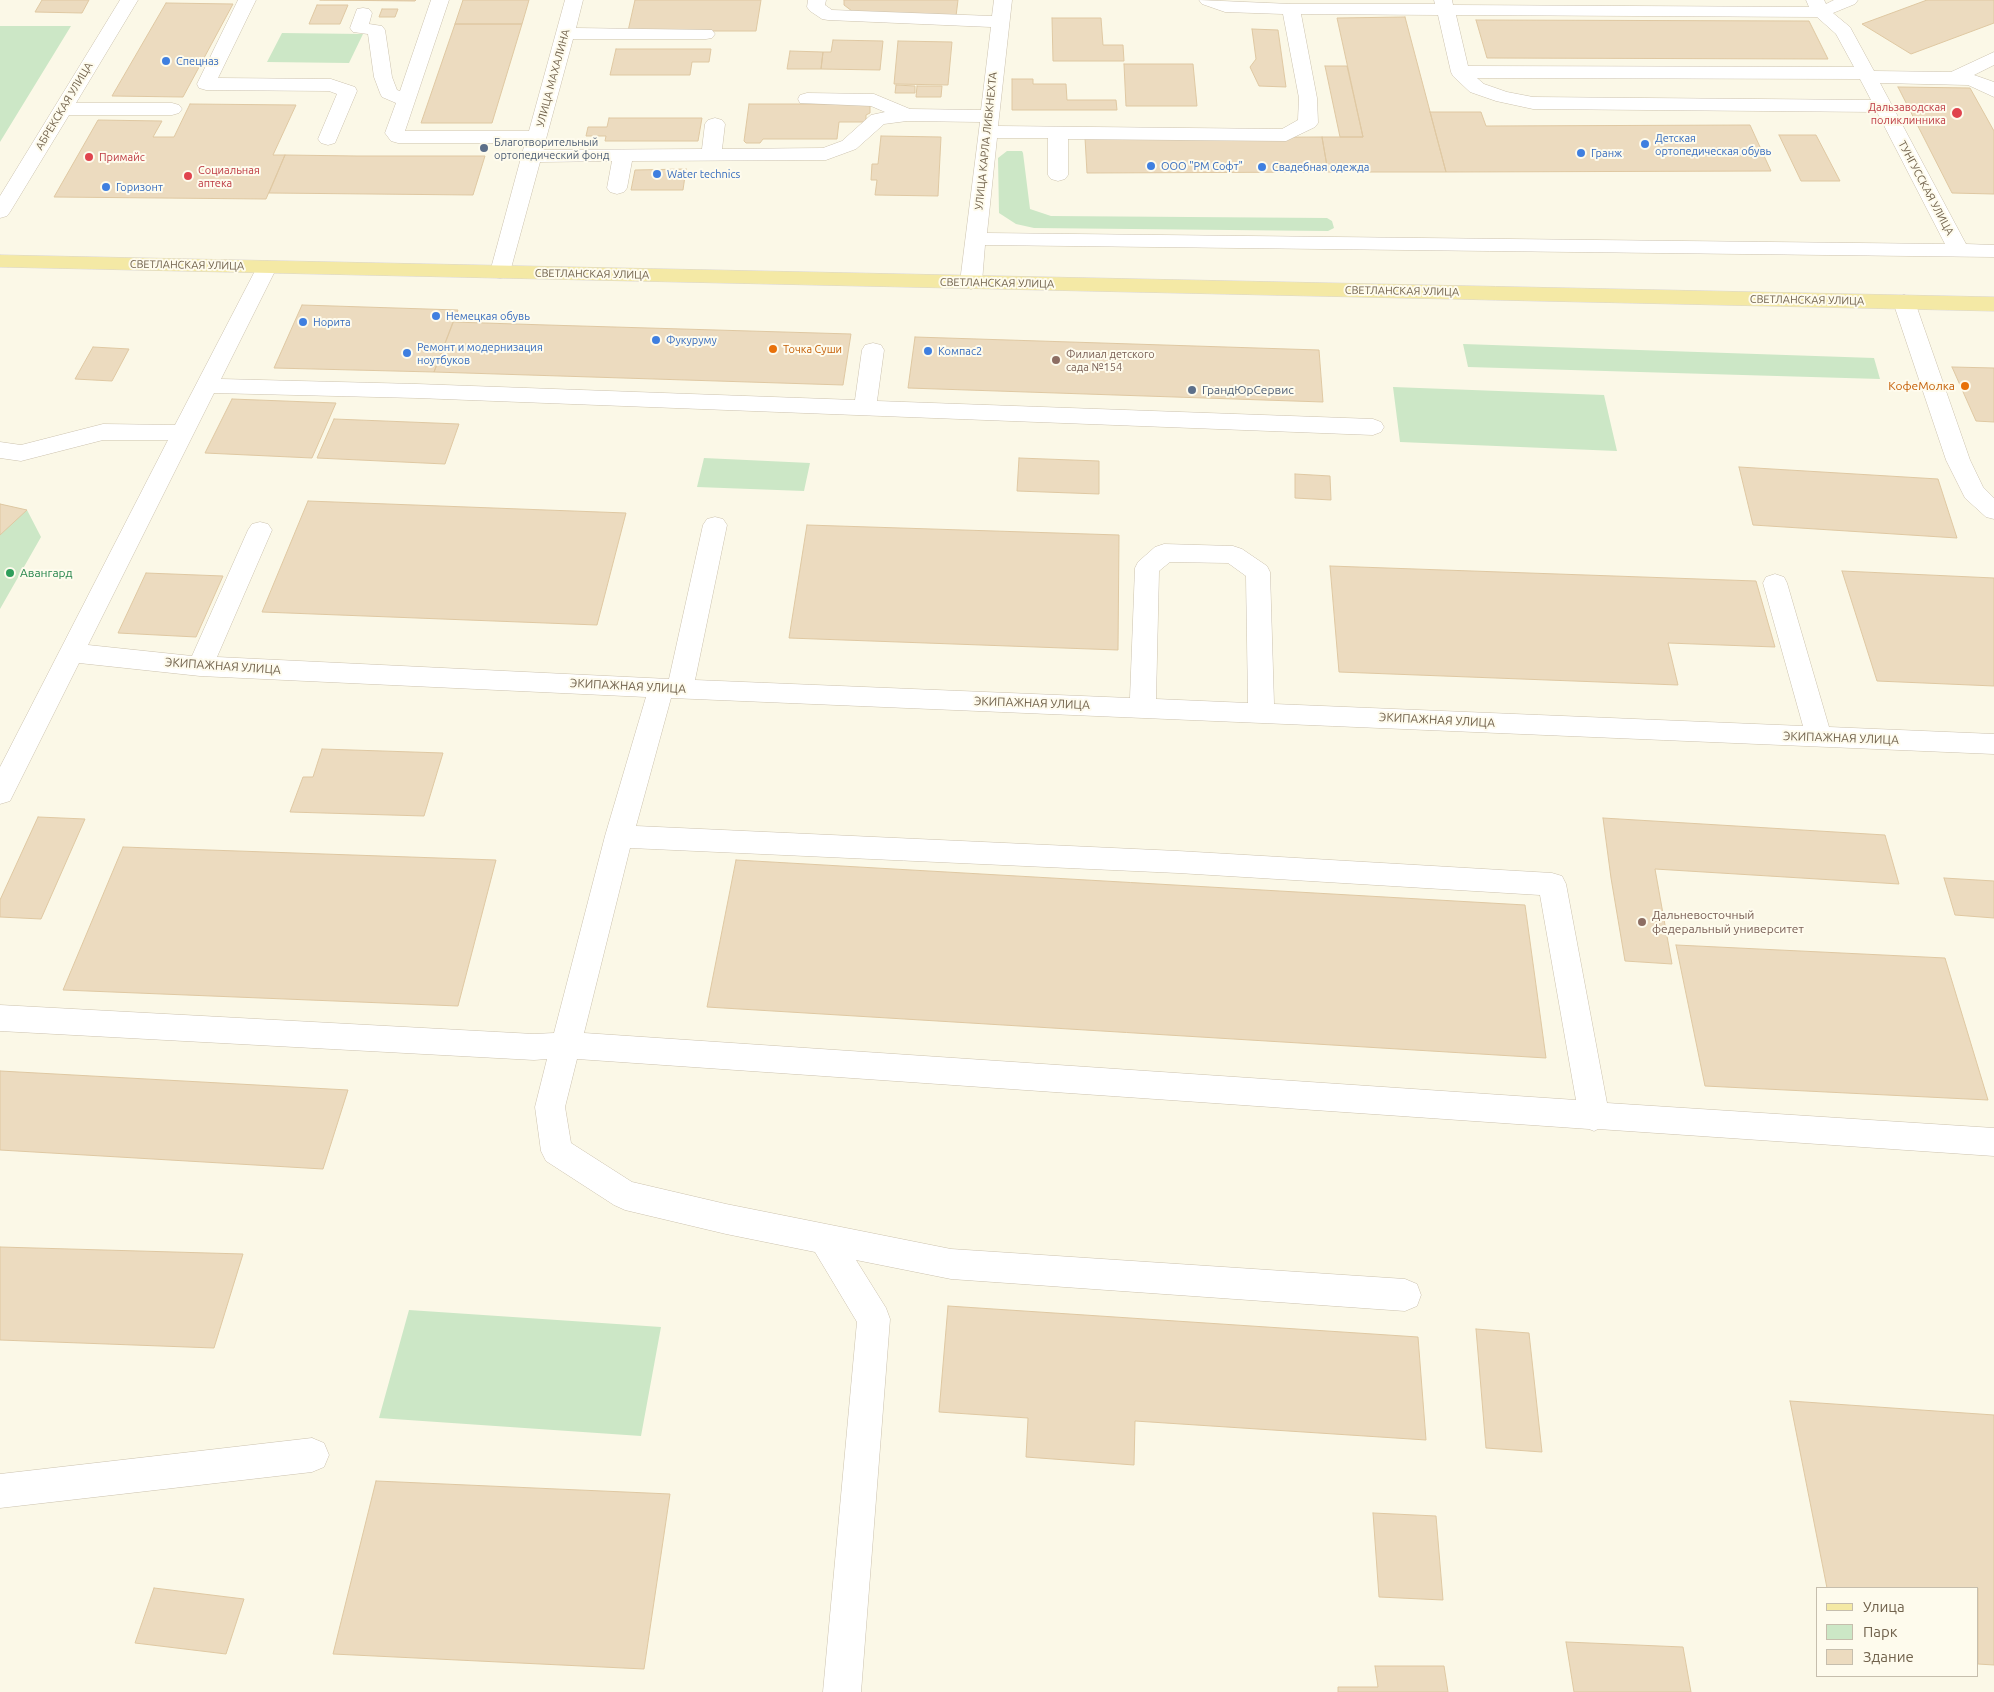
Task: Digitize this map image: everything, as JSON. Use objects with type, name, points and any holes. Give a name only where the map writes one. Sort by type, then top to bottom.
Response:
[{"type":"main road","name":"СВЕТЛАНСКАЯ УЛИЦА","points":[[0,262],[1994,304]]},
{"type":"street","name":"АБРЕКСКАЯ УЛИЦА","points":[[0,212],[129,0]]},
{"type":"street","points":[[247,0],[205,87],[331,85],[348,91],[328,139]]},
{"type":"street","points":[[440,0],[395,133],[398,137],[537,137]]},
{"type":"street","name":"УЛИЦА МАХАЛИНА","points":[[500,272],[574,0]]},
{"type":"street","points":[[817,0],[816,7],[828,15],[999,30]]},
{"type":"street","name":"УЛИЦА КАРЛА ЛИБКНЕХТА","points":[[971,282],[1003,0]]},
{"type":"street","points":[[1208,0],[1225,7],[1291,10],[1444,5],[1818,6],[1849,0]]},
{"type":"street","points":[[1444,5],[1460,72],[1477,88],[1503,97],[1533,103],[1882,106]]},
{"type":"street","name":"ТУНГУССКАЯ УЛИЦА","points":[[1818,6],[1844,31],[1959,251]]},
{"type":"street","points":[[532,156],[826,154],[849,146],[878,119],[907,115],[1058,133],[1286,135],[1308,123],[1308,98],[1291,10]]},
{"type":"street","points":[[364,13],[359,28],[376,30],[383,77],[389,93],[406,100]]},
{"type":"street","points":[[905,34],[999,30]]},
{"type":"street","points":[[565,33],[706,34]]},
{"type":"street","points":[[1954,78],[1994,58]]},
{"type":"street","points":[[1460,72],[1866,75],[1954,78],[1972,80],[1992,89]]},
{"type":"street","points":[[807,99],[874,100],[907,115]]},
{"type":"street","points":[[63,109],[172,110]]},
{"type":"street","points":[[710,155],[715,124]]},
{"type":"street","points":[[1058,133],[1058,175]]},
{"type":"street","points":[[617,188],[623,156]]},
{"type":"street","points":[[976,239],[1994,251]]},
{"type":"street","points":[[0,794],[266,267]]},
{"type":"street","points":[[1904,302],[1958,460],[1973,492],[1994,511]]},
{"type":"street","points":[[865,409],[873,350]]},
{"type":"street","points":[[206,386],[417,391],[1374,427]]},
{"type":"street","points":[[0,450],[20,453],[103,432],[182,433]]},
{"type":"street","points":[[715,525],[670,688],[619,836],[564,1045],[550,1106],[557,1151],[625,1195],[726,1219],[951,1264],[1405,1295]]},
{"type":"street","points":[[200,666],[260,530]]},
{"type":"street","points":[[1143,707],[1148,568],[1164,553],[1233,555],[1258,572],[1261,712]]},
{"type":"street","points":[[1774,584],[1819,737]]},
{"type":"street","name":"ЭКИПАЖНАЯ УЛИЦА","points":[[71,653],[200,666],[670,688],[1994,744]]},
{"type":"street","points":[[619,836],[1188,863],[1552,884],[1594,1117]]},
{"type":"street","points":[[0,1018],[534,1047],[564,1045],[1594,1117],[1994,1142]]},
{"type":"street","points":[[825,1239],[874,1319],[842,1692]]},
{"type":"street","points":[[0,1491],[312,1455]]},
{"type":"green space","points":[[0,26],[71,26],[0,142]]},
{"type":"green space","points":[[282,33],[363,34],[349,63],[267,62]]},
{"type":"green space","points":[[1007,151],[1022,151],[1023,153],[1030,209],[1051,216],[1327,218],[1332,221],[1334,228],[1328,231],[1034,228],[1016,224],[999,213],[998,158]]},
{"type":"green space","points":[[1463,344],[1874,358],[1880,379],[1468,367]]},
{"type":"green space","points":[[1393,387],[1604,395],[1617,451],[1400,442]]},
{"type":"green space","points":[[704,458],[810,463],[804,491],[697,487]]},
{"type":"green space","name":"Авангард","points":[[0,504],[27,510],[41,537],[0,609]]},
{"type":"green space","points":[[409,1310],[661,1327],[641,1436],[379,1418]]},
{"type":"building","points":[[42,0],[89,0],[82,13],[35,12]]},
{"type":"building","points":[[320,0],[416,0],[415,1]]},
{"type":"building","points":[[463,0],[529,0],[522,24],[455,24]]},
{"type":"building","points":[[635,0],[761,0],[756,31],[628,31]]},
{"type":"building","points":[[844,0],[958,0],[956,16],[856,14],[844,5]]},
{"type":"building","points":[[1927,0],[1994,0],[1994,23],[1911,54],[1862,24]]},
{"type":"building","points":[[166,3],[233,4],[183,97],[112,96]]},
{"type":"building","points":[[317,5],[348,5],[340,24],[309,24]]},
{"type":"building","points":[[382,9],[398,9],[395,17],[379,17]]},
{"type":"building","points":[[1405,17],[1446,172],[1328,172],[1322,137],[1363,137],[1337,18]]},
{"type":"building","points":[[1052,18],[1101,18],[1103,45],[1123,45],[1124,61],[1053,61]]},
{"type":"building","points":[[1476,20],[1809,21],[1828,59],[1487,58]]},
{"type":"building","points":[[455,24],[522,24],[492,123],[421,123]]},
{"type":"building","points":[[1252,29],[1278,30],[1286,87],[1259,86],[1250,67],[1256,59]]},
{"type":"building","points":[[833,40],[883,41],[880,70],[821,69],[823,52],[831,52]]},
{"type":"building","points":[[898,41],[952,42],[948,85],[894,84]]},
{"type":"building","points":[[616,49],[711,49],[709,62],[692,62],[690,75],[610,75]]},
{"type":"building","points":[[790,51],[823,52],[821,69],[787,69]]},
{"type":"building","points":[[1124,64],[1193,64],[1197,106],[1126,106]]},
{"type":"building","points":[[1325,66],[1347,66],[1363,137],[1340,137]]},
{"type":"building","points":[[1012,79],[1033,79],[1033,84],[1066,84],[1067,100],[1116,100],[1117,110],[1012,110]]},
{"type":"building","points":[[896,85],[915,86],[915,93],[895,93]]},
{"type":"building","points":[[917,86],[942,86],[941,97],[916,97]]},
{"type":"building","points":[[1898,87],[1970,88],[1994,131],[1994,194],[1952,193]]},
{"type":"building","points":[[190,104],[296,105],[273,155],[285,155],[266,199],[54,197],[98,120],[162,121],[153,137],[174,137]]},
{"type":"building","points":[[749,104],[867,104],[870,105],[870,113],[866,115],[866,122],[839,122],[837,139],[763,139],[760,143],[746,143],[744,141]]},
{"type":"building","points":[[1430,112],[1481,112],[1486,126],[1750,125],[1771,171],[1446,172]]},
{"type":"building","points":[[609,118],[702,118],[698,141],[605,141],[606,136],[586,136],[588,127],[607,127]]},
{"type":"building","points":[[1779,135],[1816,135],[1840,181],[1801,181]]},
{"type":"building","points":[[881,136],[941,137],[938,196],[875,195],[877,180],[871,180],[872,164],[878,164]]},
{"type":"building","points":[[1322,137],[1328,172],[1087,173],[1085,138]]},
{"type":"building","points":[[285,155],[485,156],[473,195],[269,193]]},
{"type":"building","points":[[686,169],[683,190],[631,190],[635,170]]},
{"type":"building","points":[[302,305],[458,310],[434,372],[274,368]]},
{"type":"building","points":[[453,322],[851,334],[843,385],[434,372]]},
{"type":"building","points":[[915,337],[1319,350],[1323,402],[908,388]]},
{"type":"building","points":[[93,347],[129,349],[112,381],[75,379]]},
{"type":"building","points":[[1952,367],[1994,368],[1994,422],[1976,421]]},
{"type":"building","points":[[232,399],[336,403],[312,458],[205,453]]},
{"type":"building","points":[[334,419],[459,424],[445,464],[317,458]]},
{"type":"building","points":[[1019,458],[1099,461],[1099,494],[1017,491]]},
{"type":"building","points":[[1739,467],[1938,479],[1957,538],[1753,525]]},
{"type":"building","points":[[1295,474],[1330,476],[1331,500],[1295,498]]},
{"type":"building","points":[[308,501],[626,513],[597,625],[262,612]]},
{"type":"building","points":[[0,504],[27,510],[0,535]]},
{"type":"building","points":[[807,525],[1119,535],[1118,650],[789,638]]},
{"type":"building","points":[[1330,566],[1756,581],[1775,647],[1668,643],[1678,685],[1339,672]]},
{"type":"building","points":[[1842,571],[1994,578],[1994,686],[1877,681]]},
{"type":"building","points":[[146,573],[223,576],[196,637],[118,633]]},
{"type":"building","points":[[322,749],[443,753],[424,816],[290,812],[303,777],[313,777]]},
{"type":"building","points":[[38,817],[85,819],[41,919],[0,917],[0,900]]},
{"type":"building","name":"Дальневосточный федеральный университет","points":[[1603,818],[1885,835],[1899,884],[1655,869],[1672,964],[1625,961]]},
{"type":"building","points":[[123,847],[496,860],[458,1006],[63,990]]},
{"type":"building","points":[[736,860],[1525,905],[1546,1058],[707,1007]]},
{"type":"building","points":[[1944,878],[1994,881],[1994,918],[1955,915]]},
{"type":"building","points":[[1676,945],[1945,958],[1988,1100],[1705,1086]]},
{"type":"building","points":[[0,1071],[348,1090],[323,1169],[0,1150]]},
{"type":"building","points":[[0,1247],[243,1254],[214,1348],[0,1340]]},
{"type":"building","points":[[948,1306],[1418,1337],[1426,1440],[1135,1421],[1134,1465],[1026,1457],[1028,1418],[939,1412]]},
{"type":"building","points":[[1476,1329],[1529,1333],[1542,1452],[1486,1448]]},
{"type":"building","points":[[1790,1401],[1994,1415],[1994,1665],[1979,1664],[1979,1587],[1827,1587]]},
{"type":"building","points":[[376,1481],[670,1494],[644,1669],[333,1654]]},
{"type":"building","points":[[1373,1513],[1436,1516],[1443,1600],[1379,1597]]},
{"type":"building","points":[[154,1588],[244,1599],[226,1654],[135,1643]]},
{"type":"building","points":[[1566,1642],[1683,1647],[1691,1692],[1574,1692]]},
{"type":"building","points":[[1375,1666],[1444,1666],[1448,1692],[1338,1692],[1338,1687],[1378,1687]]},
{"type":"place","name":"Спецназ","points":[[166,61]]},
{"type":"place","name":"Дальзаводская поликлинника","points":[[1957,113]]},
{"type":"place","name":"Детская ортопедическая обувь","points":[[1645,144]]},
{"type":"place","name":"Благотворительный ортопедический фонд","points":[[484,148]]},
{"type":"place","name":"Гранж","points":[[1581,153]]},
{"type":"place","name":"Примайс","points":[[89,157]]},
{"type":"place","name":"ООО \"РМ Софт\"","points":[[1151,166]]},
{"type":"place","name":"Свадебная одежда","points":[[1262,167]]},
{"type":"place","name":"Water technics","points":[[657,174]]},
{"type":"place","name":"Социальная аптека","points":[[188,176]]},
{"type":"place","name":"Горизонт","points":[[106,187]]},
{"type":"place","name":"Немецкая обувь","points":[[436,316]]},
{"type":"place","name":"Норита","points":[[303,322]]},
{"type":"place","name":"Фукуруму","points":[[656,340]]},
{"type":"place","name":"Точка Суши","points":[[773,349]]},
{"type":"place","name":"Компас2","points":[[928,351]]},
{"type":"place","name":"Ремонт и модернизация ноутбуков","points":[[407,353]]},
{"type":"place","name":"Филиал детского сада №154","points":[[1056,360]]},
{"type":"place","name":"КофеМолка","points":[[1965,386]]},
{"type":"place","name":"ГрандЮрСервис","points":[[1192,390]]},
{"type":"place","name":"Авангард","points":[[10,573]]},
{"type":"place","name":"Дальневосточный федеральный университет","points":[[1642,922]]}]
